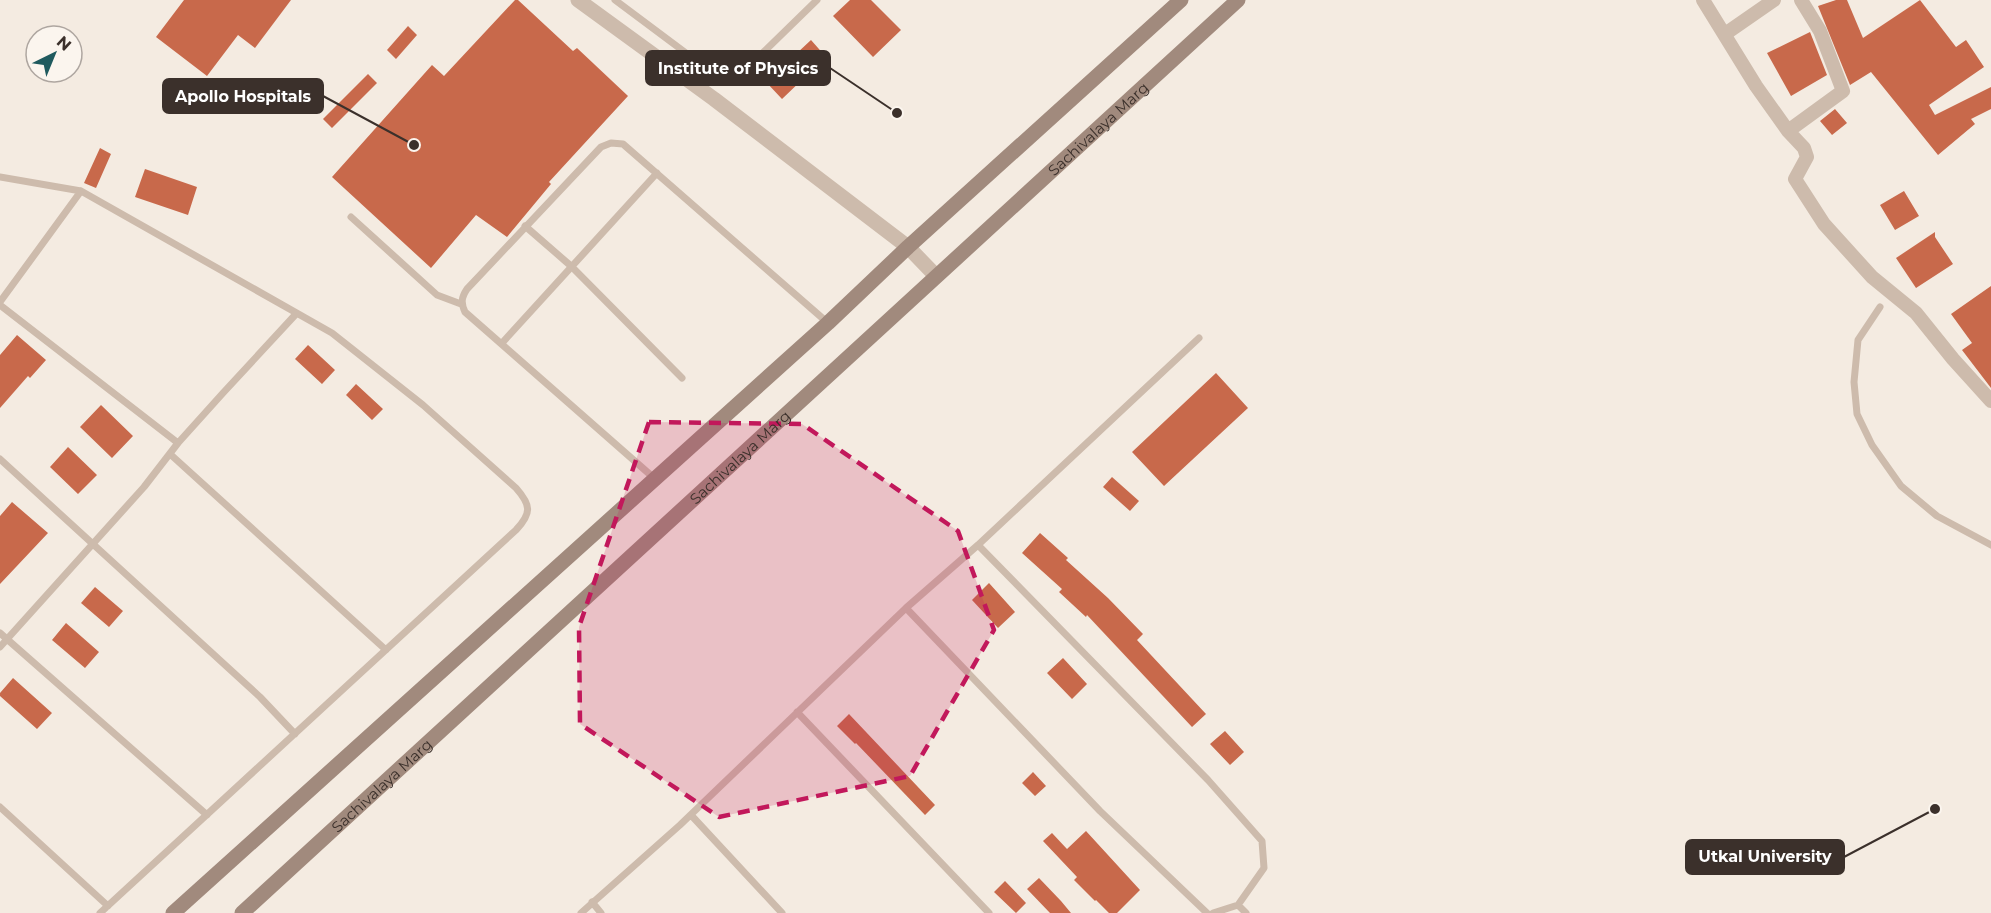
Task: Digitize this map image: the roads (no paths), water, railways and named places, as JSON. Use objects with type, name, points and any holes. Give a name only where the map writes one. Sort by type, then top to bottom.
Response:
[{"type":"main road","points":[[173,913],[828,323],[908,247],[1181,0]]},
{"type":"main road","name":"Sachivalaya Marg","points":[[242,913],[1238,0]]},
{"type":"street","points":[[578,0],[714,99],[908,247],[936,276]]},
{"type":"street","points":[[1703,0],[1756,86],[1788,131],[1804,148],[1808,157],[1795,179],[1824,224],[1872,276],[1916,313],[1991,401]]},
{"type":"street","points":[[1725,34],[1774,0]]},
{"type":"street","points":[[1788,131],[1843,91],[1820,31],[1801,0]]},
{"type":"lane","points":[[615,0],[715,74],[730,78],[741,74],[817,0]]},
{"type":"lane","points":[[654,478],[465,312],[461,304],[462,296],[467,289],[601,147],[611,143],[623,144],[828,323]]},
{"type":"lane","points":[[502,343],[657,173]]},
{"type":"lane","points":[[0,177],[81,191],[332,333],[423,405],[516,488],[528,506],[528,514],[516,530],[100,913]]},
{"type":"lane","points":[[81,191],[0,303],[178,443]]},
{"type":"lane","points":[[351,217],[437,295],[461,304]]},
{"type":"lane","points":[[525,226],[572,266],[682,378]]},
{"type":"lane","points":[[1880,307],[1858,340],[1854,382],[1857,414],[1872,445],[1901,486],[1937,516],[1991,545]]},
{"type":"lane","points":[[0,647],[144,487],[178,443],[296,314]]},
{"type":"lane","points":[[580,913],[691,815],[906,608],[978,545],[1199,338]]},
{"type":"lane","points":[[170,454],[386,650]]},
{"type":"lane","points":[[0,459],[260,697],[295,734]]},
{"type":"lane","points":[[978,545],[1208,780],[1262,841],[1264,868],[1238,904],[1213,913]]},
{"type":"lane","points":[[906,608],[1100,811],[1207,913]]},
{"type":"lane","points":[[0,633],[207,815]]},
{"type":"lane","points":[[797,712],[989,913]]},
{"type":"lane","points":[[0,807],[108,906]]},
{"type":"lane","points":[[691,815],[782,913]]},
{"type":"lane","points":[[592,903],[601,913]]},
{"type":"lane","points":[[1238,904],[1246,913]]},
{"type":"place","name":"Institute of Physics","points":[[897,113]]},
{"type":"place","name":"Apollo Hospitals","points":[[414,145]]},
{"type":"place","name":"Utkal University","points":[[1935,809]]}]
